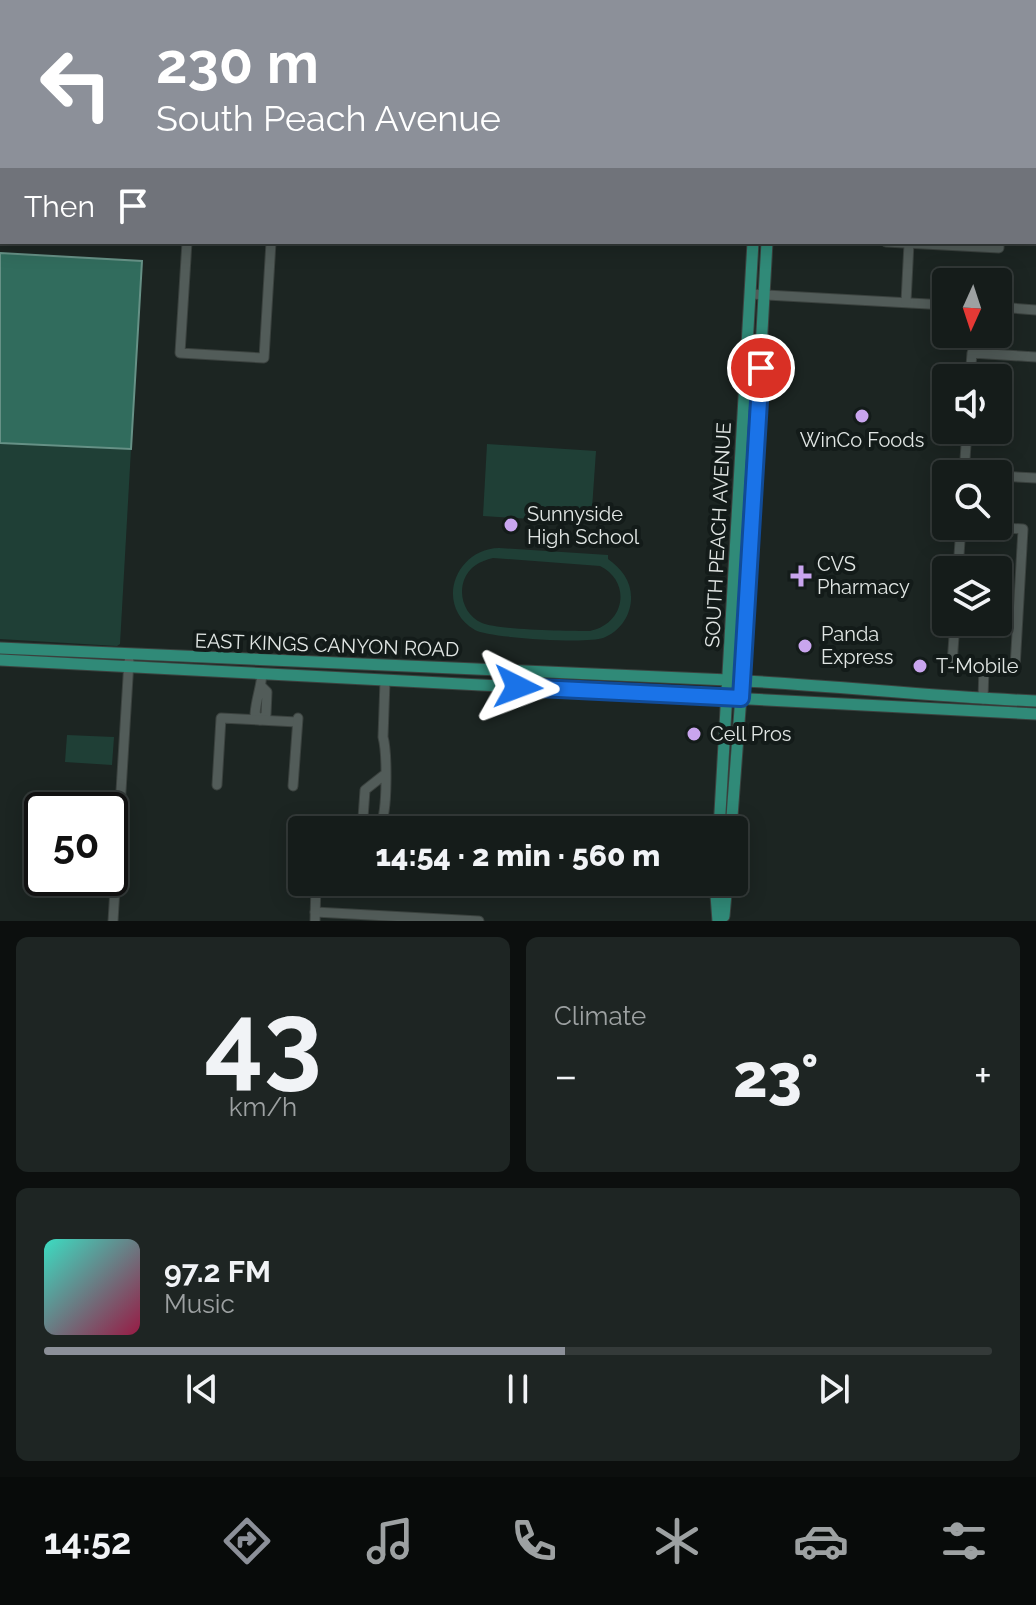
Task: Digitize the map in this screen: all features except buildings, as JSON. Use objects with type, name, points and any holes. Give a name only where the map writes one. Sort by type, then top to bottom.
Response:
[{"type":"main road","name":"SOUTH PEACH AVENUE","points":[[720,816],[753,244]]},
{"type":"main road","name":"SOUTH PEACH AVENUE","points":[[732,816],[743,681],[766,244]]},
{"type":"main road","points":[[745,371],[750,397],[747,450],[755,458]]},
{"type":"main road","points":[[740,456],[746,460],[747,466],[745,514],[751,543]]},
{"type":"main road","name":"EAST KINGS CANYON ROAD","points":[[0,648],[129,661],[262,680],[385,681],[1036,714]]},
{"type":"main road","name":"EAST KINGS CANYON ROAD","points":[[0,660],[305,660],[728,680],[1036,701]]},
{"type":"main road","points":[[715,896],[715,921]]},
{"type":"main road","points":[[724,921],[725,896]]},
{"type":"street","points":[[187,244],[180,353],[264,358],[271,244]]},
{"type":"street","points":[[906,302],[909,244]]},
{"type":"street","points":[[927,244],[999,248],[999,244]]},
{"type":"street","points":[[750,294],[932,304]]},
{"type":"street","points":[[1012,308],[1036,310]]},
{"type":"street","points":[[971,364],[972,353],[1036,357]]},
{"type":"street","points":[[1012,477],[1036,478]]},
{"type":"street","points":[[954,636],[952,664],[1015,668],[1023,529],[1012,528]]},
{"type":"street","points":[[113,921],[129,661]]},
{"type":"street","points":[[983,699],[984,666]]},
{"type":"street","points":[[260,720],[255,714],[256,692],[262,680]]},
{"type":"street","points":[[384,775],[365,790],[363,818],[368,826],[380,825],[384,820],[385,681]]},
{"type":"street","points":[[217,785],[221,718],[298,720],[293,786]]},
{"type":"street","points":[[316,896],[315,916],[479,921]]},
{"type":"shaded area","points":[[0,253],[142,261],[131,449],[0,443]]},
{"type":"shaded area","points":[[0,443],[131,449],[120,644],[117,646],[0,639]]},
{"type":"shaded area","points":[[487,444],[596,451],[591,523],[483,516]]},
{"type":"shaded area","points":[[499,548],[608,555],[608,559],[622,572],[631,593],[623,623],[614,632],[593,640],[517,638],[475,630],[462,620],[453,594],[461,568],[484,551]],"holes":[[[493,558],[600,566],[617,582],[620,602],[611,620],[590,631],[534,630],[482,623],[468,611],[463,599],[462,586],[469,572],[479,563]]]},
{"type":"shaded area","points":[[67,735],[114,737],[112,765],[65,762]]},
{"type":"place","name":"WinCo Foods","points":[[862,416]]},
{"type":"place","name":"Sunnyside High School","points":[[511,525]]},
{"type":"place","name":"CVS Pharmacy","points":[[801,576]]},
{"type":"place","name":"Panda Express","points":[[805,646]]},
{"type":"place","name":"T-Mobile","points":[[920,666]]},
{"type":"place","name":"Cell Pros","points":[[694,734]]},
{"type":"route","points":[[518,687],[741,698],[761,368]]}]
